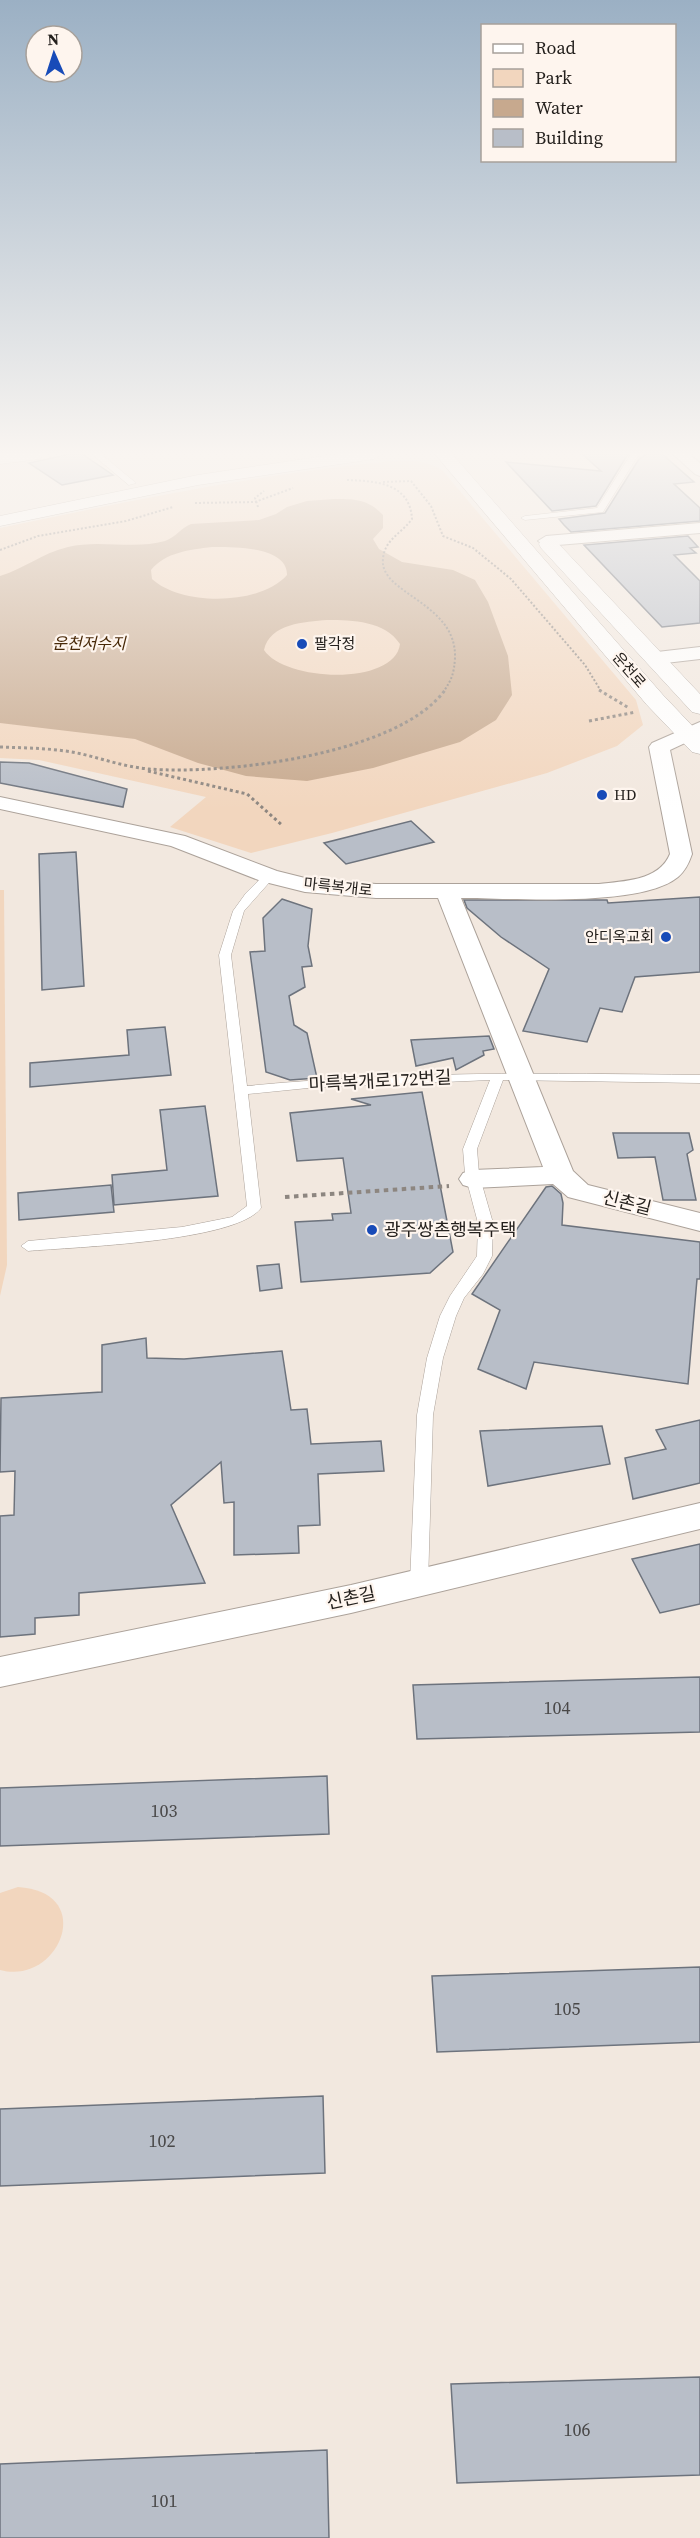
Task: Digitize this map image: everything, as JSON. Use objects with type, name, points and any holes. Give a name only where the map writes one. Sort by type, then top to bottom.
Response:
[{"type":"street","name":"운천로","points":[[545,572],[655,700],[696,736]]},
{"type":"street","name":"운천로","points":[[576,572],[700,707]]},
{"type":"street","points":[[657,658],[700,653]]},
{"type":"street","points":[[696,736],[659,747],[681,854],[680,863],[700,873]]},
{"type":"street","name":"마륵복개로","points":[[0,803],[177,841],[268,876],[338,889],[447,892],[617,889],[657,879],[666,875],[680,863]]},
{"type":"street","points":[[447,892],[509,1075],[560,1175],[473,1182]]},
{"type":"street","name":"신촌길","points":[[560,1175],[578,1191],[700,1222]]},
{"type":"street","name":"신촌길","points":[[0,1672],[419,1583],[700,1516]]},
{"type":"lane","points":[[28,1246],[182,1232],[218,1226],[237,1220],[254,1208],[225,955],[235,915],[246,898],[268,876]]},
{"type":"lane","points":[[419,1583],[425,1415],[429,1388],[447,1319],[455,1302],[482,1263],[486,1249],[486,1224],[473,1182],[469,1161],[470,1149],[509,1075]]},
{"type":"lane","name":"마륵복개로172번길","points":[[241,1091],[308,1084],[509,1075],[700,1079]]},
{"type":"path","points":[[139,768],[228,769],[324,753],[401,725],[423,713],[448,691],[456,668],[455,651],[444,621],[427,605],[388,579],[385,572]]},
{"type":"path","points":[[502,572],[511,579],[585,665],[599,690],[635,712]]},
{"type":"path","points":[[0,747],[76,753],[247,794],[283,826]]},
{"type":"path","points":[[285,1197],[473,1182]]},
{"type":"green space","name":"운천저수지","points":[[0,572],[528,572],[636,700],[643,725],[617,746],[547,773],[332,833],[251,853],[170,827],[206,797],[39,760],[0,758]]},
{"type":"green space","points":[[0,890],[4,890],[7,1265],[0,1296]]},
{"type":"green space","points":[[18,1887],[43,1893],[57,1904],[63,1920],[61,1936],[53,1952],[39,1964],[21,1971],[0,1970],[0,1893]]},
{"type":"water","name":"운천저수지","points":[[9,572],[151,572],[152,579],[165,588],[200,598],[220,599],[259,592],[275,585],[287,575],[286,572],[458,572],[475,580],[488,602],[508,656],[512,695],[496,720],[460,742],[373,768],[307,781],[246,776],[198,763],[135,739],[0,723],[0,576]],"holes":[[[327,620],[368,623],[394,636],[400,644],[394,658],[380,667],[360,673],[338,675],[293,668],[276,661],[264,650],[273,634],[281,629],[299,623]]]},
{"type":"building","points":[[610,572],[691,572],[700,581],[700,623],[662,627]]},
{"type":"building","points":[[0,762],[29,763],[127,789],[123,807],[0,783]]},
{"type":"building","points":[[411,821],[434,842],[346,864],[324,843]]},
{"type":"building","points":[[76,852],[84,986],[42,990],[39,854]]},
{"type":"building","points":[[700,897],[700,972],[635,977],[622,1012],[600,1008],[587,1042],[523,1031],[549,969],[501,937],[467,908],[464,900],[607,900],[608,903]]},
{"type":"building","points":[[282,899],[312,909],[308,946],[312,966],[302,967],[305,987],[289,996],[294,1025],[307,1033],[317,1078],[290,1080],[266,1072],[250,952],[265,951],[263,918]]},
{"type":"building","points":[[165,1027],[171,1075],[30,1087],[30,1063],[129,1055],[127,1030]]},
{"type":"building","points":[[489,1036],[494,1049],[483,1051],[484,1055],[456,1070],[453,1058],[416,1066],[411,1040]]},
{"type":"building","points":[[422,1092],[453,1252],[430,1273],[301,1282],[295,1222],[333,1220],[332,1214],[351,1213],[343,1158],[297,1161],[290,1113],[371,1105],[351,1099]]},
{"type":"building","points":[[205,1106],[218,1196],[114,1205],[112,1175],[167,1170],[160,1110]]},
{"type":"building","points":[[613,1133],[689,1133],[693,1150],[687,1154],[696,1200],[663,1200],[655,1157],[618,1158]]},
{"type":"building","points":[[111,1185],[114,1212],[19,1220],[18,1193]]},
{"type":"building","points":[[552,1186],[561,1194],[562,1225],[700,1242],[700,1279],[697,1279],[688,1384],[534,1362],[526,1389],[478,1369],[500,1310],[472,1294],[546,1187]]},
{"type":"building","points":[[279,1264],[282,1288],[260,1291],[257,1266]]},
{"type":"building","points":[[146,1338],[147,1358],[184,1359],[282,1351],[291,1410],[307,1409],[311,1444],[381,1441],[384,1471],[318,1474],[320,1525],[298,1526],[299,1553],[234,1555],[234,1502],[224,1503],[221,1462],[171,1505],[205,1583],[79,1593],[79,1615],[35,1618],[35,1634],[0,1637],[0,1516],[14,1515],[15,1471],[0,1472],[1,1398],[102,1392],[102,1345]]},
{"type":"building","points":[[700,1420],[700,1483],[633,1499],[625,1458],[666,1449],[656,1430]]},
{"type":"building","points":[[602,1426],[610,1464],[488,1486],[480,1431]]},
{"type":"building","points":[[700,1544],[700,1604],[660,1613],[632,1559]]},
{"type":"building","points":[[700,1677],[700,1732],[417,1739],[413,1685]]},
{"type":"building","points":[[327,1776],[329,1834],[0,1846],[0,1788]]},
{"type":"building","points":[[700,1967],[700,2042],[437,2052],[432,1976]]},
{"type":"building","points":[[323,2096],[325,2173],[0,2186],[0,2109]]},
{"type":"building","points":[[700,2377],[700,2475],[457,2483],[451,2384]]},
{"type":"building","points":[[327,2450],[329,2538],[0,2538],[0,2464]]},
{"type":"place","name":"팔각정","points":[[302,644]]},
{"type":"place","name":"HD","points":[[602,795]]},
{"type":"place","name":"안디옥교회","points":[[666,937]]},
{"type":"place","name":"광주쌍촌행복주택","points":[[372,1230]]}]
